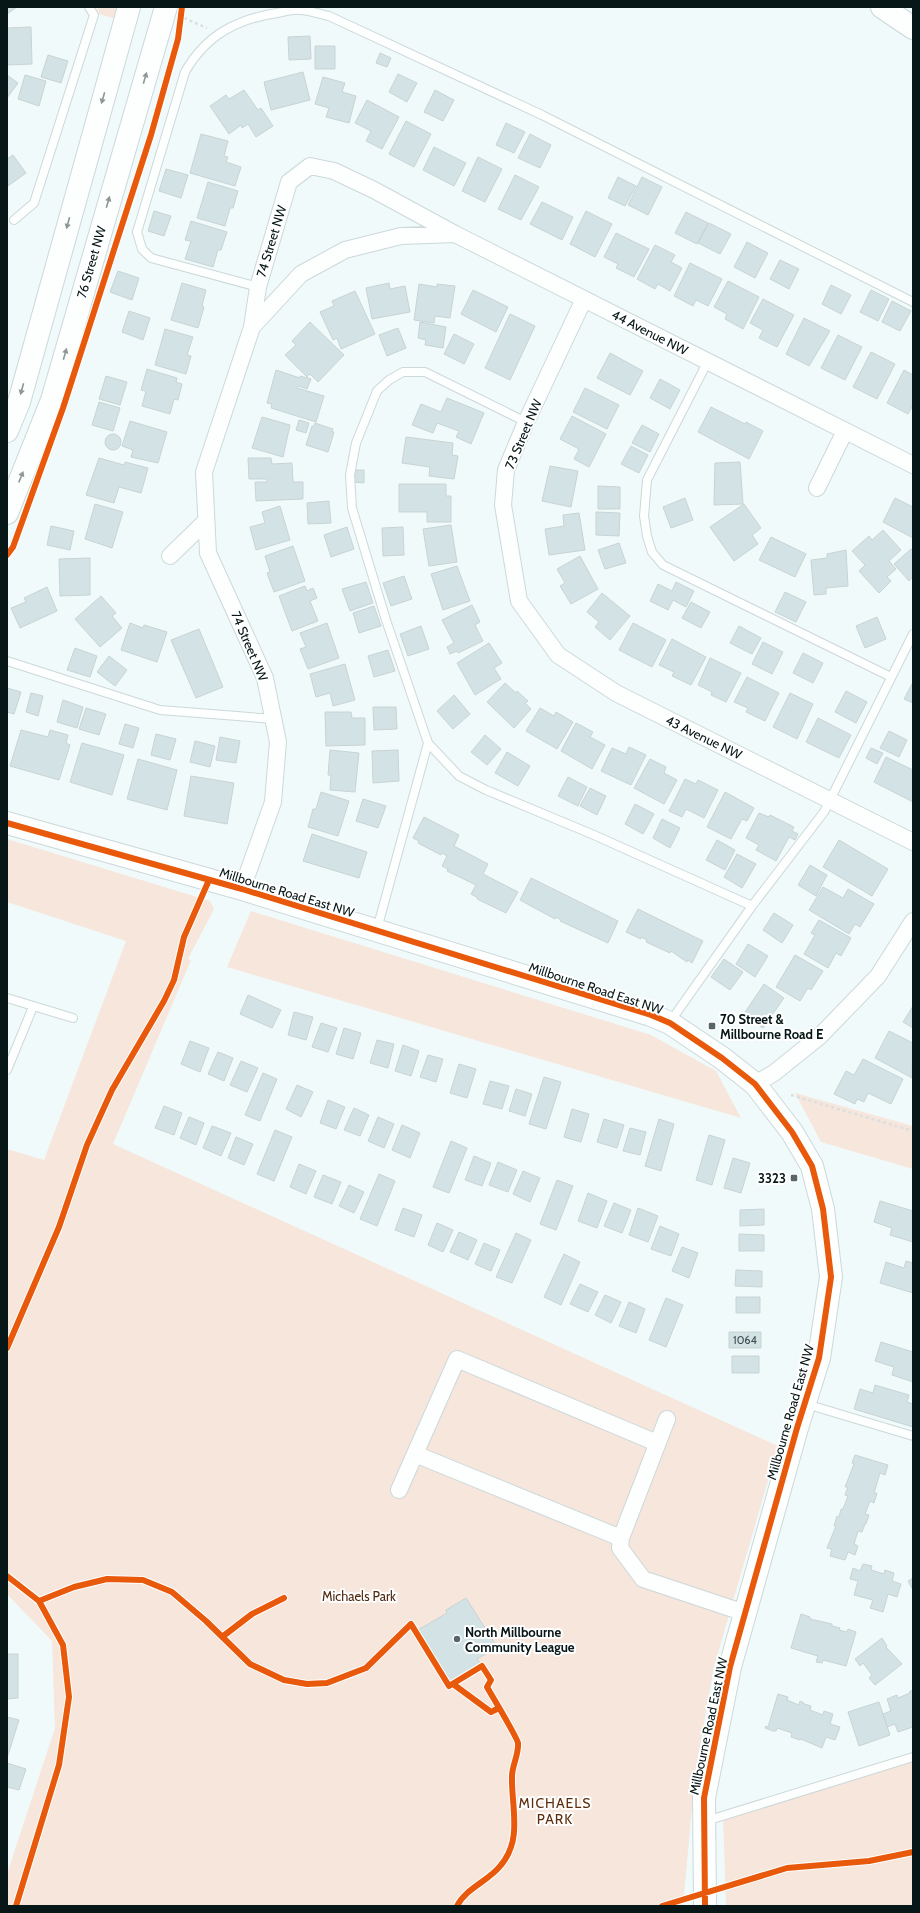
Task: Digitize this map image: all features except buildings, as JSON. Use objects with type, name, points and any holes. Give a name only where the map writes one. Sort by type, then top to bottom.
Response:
[{"type":"main road","points":[[7,431],[19,402],[98,113],[129,7]]},
{"type":"main road","points":[[882,7],[913,28]]},
{"type":"main road","points":[[886,7],[913,19]]},
{"type":"main road","name":"76 Street NW","points":[[7,513],[52,400],[176,11]]},
{"type":"main road","name":"Millbourne Road East NW","points":[[7,823],[242,889],[651,1014],[670,1023],[722,1058],[755,1084],[792,1132],[812,1166],[823,1209],[831,1276],[819,1358],[730,1667],[704,1798],[703,1822],[705,1906]]},
{"type":"street","name":"74 Street NW","points":[[242,889],[273,802],[278,742],[266,678],[208,553],[204,472],[252,327],[258,287],[289,182],[310,166]]},
{"type":"street","name":"44 Avenue NW","points":[[310,166],[334,171],[374,190],[455,234],[913,465]]},
{"type":"street","name":"44 Avenue NW","points":[[345,250],[401,236],[455,234]]},
{"type":"street","name":"74 Street NW","points":[[252,327],[301,274],[345,250]]},
{"type":"street","name":"73 Street NW","points":[[519,601],[503,505],[506,470],[526,422],[584,299]]},
{"type":"street","points":[[817,488],[845,431]]},
{"type":"street","points":[[170,556],[206,522]]},
{"type":"street","name":"43 Avenue NW","points":[[519,601],[558,655],[616,693],[913,842]]},
{"type":"street","points":[[755,1084],[774,1073],[820,1036],[878,976],[913,921]]},
{"type":"street","points":[[399,1490],[457,1359],[657,1443]]},
{"type":"street","points":[[667,1419],[621,1538],[620,1548],[643,1578],[745,1613]]},
{"type":"street","points":[[416,1454],[621,1538]]},
{"type":"lane","points":[[14,220],[34,203],[94,15],[89,7]]},
{"type":"lane","points":[[258,287],[151,258],[142,249],[137,232],[186,72],[194,56],[206,44],[241,21],[262,15],[298,10],[329,16],[542,115],[913,302]]},
{"type":"lane","points":[[708,361],[647,480],[644,516],[647,536],[652,552],[663,565],[891,677]]},
{"type":"lane","points":[[526,422],[425,372],[403,372],[389,380],[377,391],[356,443],[350,475],[352,508],[386,620],[428,743],[459,776],[486,790],[594,835],[752,906]]},
{"type":"lane","points":[[670,1023],[752,906],[824,812],[913,634]]},
{"type":"lane","points":[[7,661],[160,710],[274,719]]},
{"type":"lane","points":[[376,931],[428,743]]},
{"type":"lane","points":[[7,998],[73,1018]]},
{"type":"lane","points":[[7,1070],[33,1007]]},
{"type":"lane","points":[[805,1404],[913,1436]]},
{"type":"lane","points":[[703,1822],[913,1756]]},
{"type":"path","points":[[176,11],[180,25]]},
{"type":"path","points":[[176,11],[220,34]]},
{"type":"path","points":[[791,1095],[913,1131]]},
{"type":"green space","points":[[98,7],[119,7],[116,19],[99,14]]},
{"type":"green space","name":"Michaels Park","points":[[7,839],[210,901],[214,909],[188,959],[191,960],[113,1144],[778,1446],[714,1667],[695,1774],[683,1906],[7,1906],[7,1874],[55,1728],[52,1641],[7,1594],[7,1149],[44,1160],[126,941],[7,902]]},
{"type":"green space","points":[[251,911],[651,1035],[716,1071],[741,1118],[227,967]]},
{"type":"green space","points":[[795,1093],[913,1126],[913,1169],[821,1142]]},
{"type":"green space","points":[[913,1757],[913,1906],[726,1906],[723,1816]]},
{"type":"cycle path","points":[[7,555],[13,547],[63,408],[151,135],[178,39],[182,7]]},
{"type":"cycle path","points":[[7,823],[242,889],[651,1015],[670,1023],[722,1058],[755,1084],[792,1132],[812,1166],[823,1209],[831,1277],[819,1358],[797,1428],[730,1667],[704,1798],[705,1906]]},
{"type":"cycle path","points":[[7,1348],[59,1227],[87,1145],[112,1090],[164,1001],[174,980],[184,937],[209,880]]},
{"type":"cycle path","points":[[7,1576],[39,1601],[63,1645],[69,1697],[59,1765],[16,1906]]},
{"type":"cycle path","points":[[39,1601],[74,1587],[107,1579],[143,1580],[172,1592],[206,1621],[250,1664],[284,1680],[307,1684],[327,1683],[366,1668],[411,1624],[449,1686],[482,1666],[491,1680],[487,1687],[518,1743],[512,1776],[514,1833],[508,1855],[501,1865],[490,1876],[466,1894],[457,1906]]},
{"type":"cycle path","points":[[222,1637],[252,1614],[284,1598]]},
{"type":"cycle path","points":[[453,1684],[491,1712],[499,1708]]},
{"type":"cycle path","points":[[662,1906],[787,1868],[869,1861],[913,1852]]},
{"type":"place","name":"70 Street & Millbourne Road E","points":[[712,1026]]},
{"type":"place","name":"3323","points":[[794,1178]]},
{"type":"place","name":"North Millbourne Community League","points":[[457,1639]]},
{"type":"district","name":"MICHAELS PARK","points":[[555,1812]]}]
